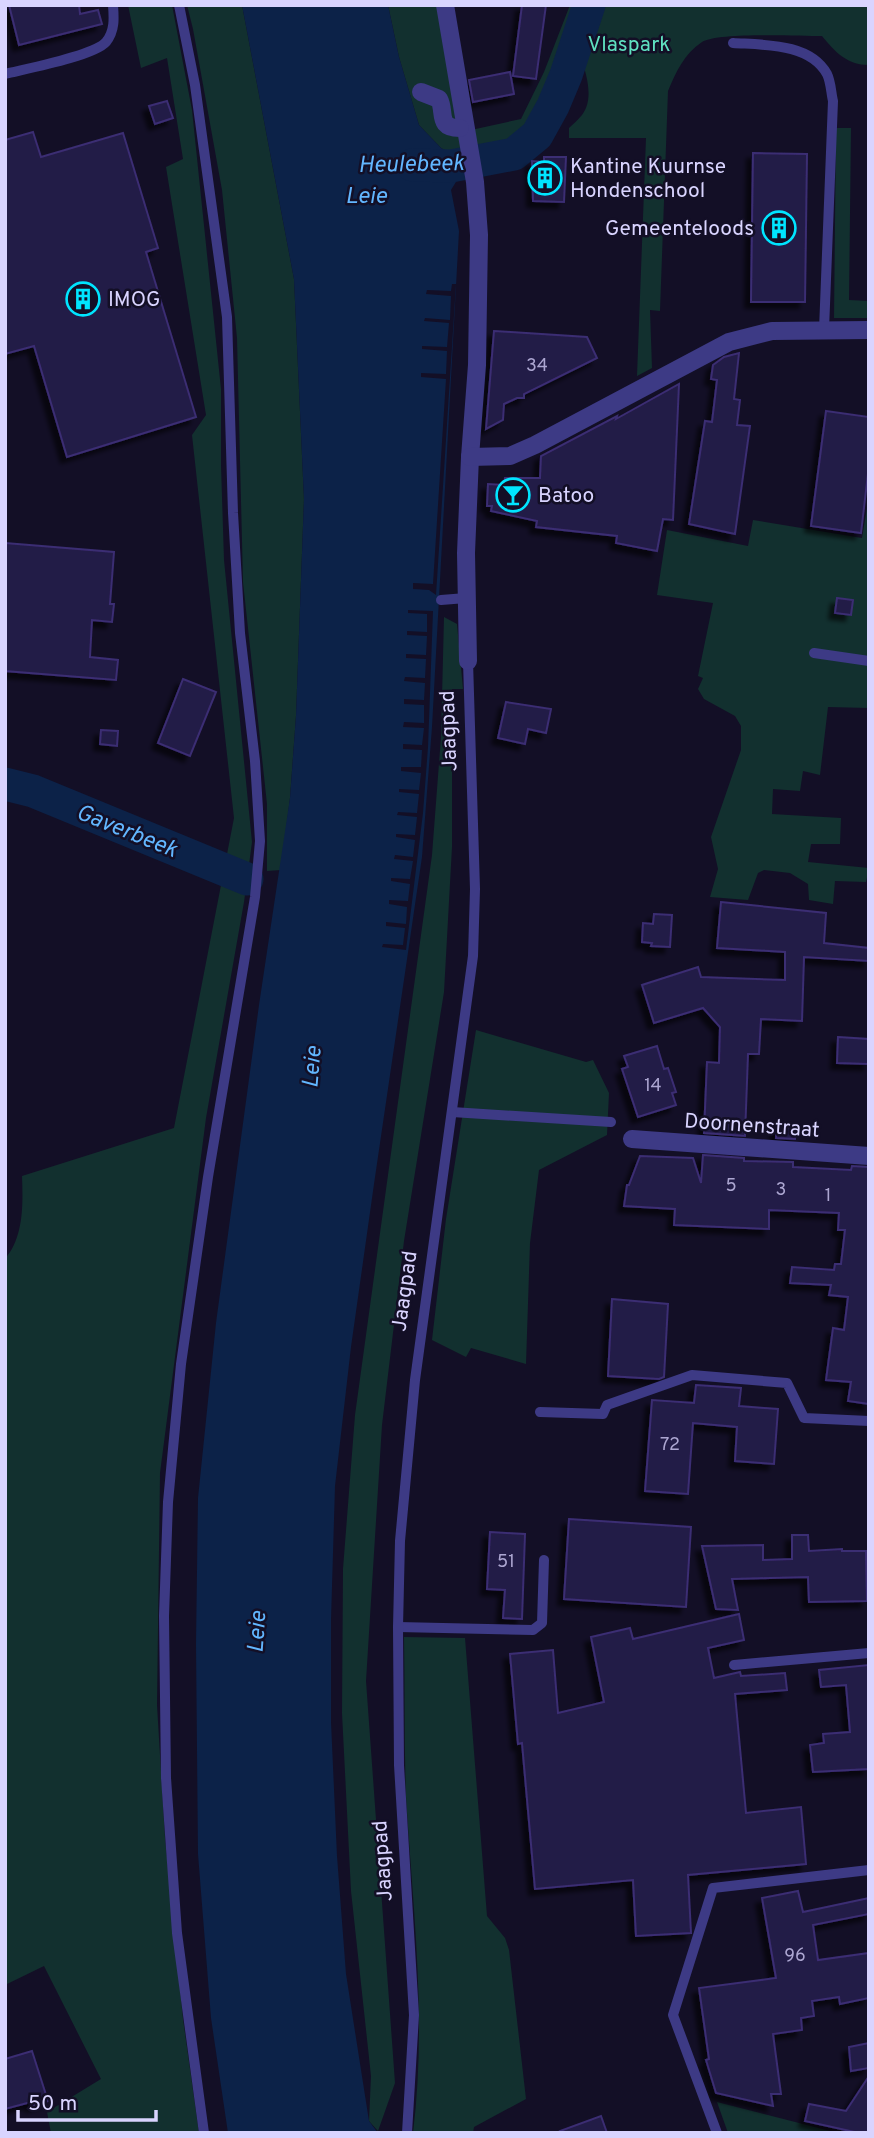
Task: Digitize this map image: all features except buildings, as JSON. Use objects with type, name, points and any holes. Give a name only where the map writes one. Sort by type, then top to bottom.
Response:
[{"type":"street","name":"Jaagpad","points":[[445,5],[463,133],[475,182],[479,246],[477,365],[466,542],[468,661]]},
{"type":"street","points":[[421,92],[439,99],[443,121],[463,133]]},
{"type":"street","points":[[470,457],[510,456],[535,445],[729,342],[772,331],[869,330]]},
{"type":"street","name":"Doornenstraat","points":[[632,1139],[869,1156]]},
{"type":"lane","points":[[5,74],[88,53],[105,44],[114,24],[113,5]]},
{"type":"lane","points":[[179,5],[195,85],[227,317],[240,633],[255,761],[260,841],[256,897],[208,1177],[181,1364],[167,1502],[164,1616],[166,1778],[177,1933],[204,2133]]},
{"type":"lane","points":[[733,43],[780,46],[816,59],[828,76],[832,101],[824,330]]},
{"type":"lane","points":[[441,600],[466,598]]},
{"type":"lane","points":[[814,653],[869,661]]},
{"type":"lane","name":"Jaagpad","points":[[407,2133],[414,2015],[398,1752],[400,1541],[415,1380],[473,956],[475,889],[468,661]]},
{"type":"lane","points":[[452,1112],[611,1122]]},
{"type":"lane","points":[[540,1412],[603,1415],[607,1405],[692,1375],[787,1382],[804,1418],[869,1421]]},
{"type":"lane","points":[[398,1627],[533,1630],[542,1623],[544,1559]]},
{"type":"lane","points":[[734,1665],[869,1653]]},
{"type":"lane","points":[[717,2133],[673,2015],[713,1888],[869,1870]]},
{"type":"green space","points":[[128,5],[172,5],[192,110],[221,389],[224,560],[252,842],[206,1118],[160,1473],[157,1705],[165,1838],[183,2019],[199,2133],[51,2133],[47,2112],[101,2079],[44,1966],[5,1985],[5,1259],[19,1230],[22,1176],[174,1128],[234,818],[192,435],[206,415],[166,167],[183,159],[167,58],[141,68]]},
{"type":"green space","points":[[187,5],[242,5],[294,279],[304,499],[296,716],[281,870],[267,871],[267,804],[243,582],[237,338],[222,190]]},
{"type":"green space","points":[[388,5],[438,5],[463,154],[456,156],[441,148],[419,125],[399,57]]},
{"type":"green space","points":[[570,5],[579,5],[535,126],[508,142],[475,148],[471,130],[521,119],[544,72]]},
{"type":"green space","name":"Vlaspark","points":[[606,5],[869,5],[869,65],[854,63],[842,56],[822,36],[778,35],[711,39],[702,42],[690,52],[681,64],[668,91],[660,311],[650,310],[652,368],[637,376],[646,138],[569,138],[569,128],[582,115],[588,102],[587,80],[581,58],[592,41]]},
{"type":"green space","points":[[836,128],[851,128],[849,300],[869,301],[869,318],[834,318]]},
{"type":"green space","points":[[867,508],[869,708],[828,707],[820,775],[803,771],[800,791],[773,789],[772,814],[841,818],[840,844],[811,844],[808,862],[869,868],[866,882],[835,881],[833,904],[809,900],[808,884],[790,873],[764,870],[758,873],[748,900],[710,897],[718,869],[711,837],[741,750],[741,726],[735,716],[704,699],[698,689],[703,678],[698,676],[713,603],[657,595],[667,530],[748,546],[753,520],[862,538]]},
{"type":"green space","points":[[444,617],[457,624],[463,689],[452,689],[452,847],[444,992],[404,1241],[382,1425],[366,1681],[395,2083],[378,2131],[369,2121],[371,2076],[351,1891],[342,1713],[343,1569],[355,1415],[432,855],[441,737]]},
{"type":"green space","points":[[476,1030],[586,1062],[593,1060],[609,1093],[607,1135],[539,1170],[530,1243],[526,1364],[471,1348],[466,1357],[432,1340],[446,1219]]},
{"type":"green space","points":[[404,1637],[465,1638],[487,1916],[505,1938],[509,1950],[526,2099],[474,2127],[473,2133],[413,2133],[419,2007],[406,1797]]},
{"type":"green space","points":[[717,2102],[838,2133],[728,2133]]},
{"type":"water","name":"Leie","points":[[242,5],[388,5],[399,57],[419,125],[441,148],[456,156],[459,177],[451,190],[459,231],[432,727],[422,857],[351,1347],[335,1486],[331,1722],[337,1856],[346,1974],[369,2121],[378,2133],[228,2133],[211,2018],[198,1854],[198,1498],[216,1323],[290,798],[296,716],[304,499],[294,279]]},
{"type":"pier","points":[[452,284],[456,284],[436,595],[429,590],[413,589],[413,583],[433,584],[446,379],[421,377],[421,373],[446,374],[447,351],[422,349],[422,346],[447,347],[449,323],[424,321],[425,318],[450,320],[451,296],[426,294],[427,290],[451,291]]},
{"type":"pier","points":[[408,610],[433,611],[423,813],[406,950],[382,947],[383,944],[403,945],[405,928],[386,926],[386,922],[406,924],[407,907],[389,904],[389,900],[408,901],[410,884],[391,881],[391,878],[410,879],[413,861],[394,859],[395,855],[413,857],[415,840],[396,837],[396,834],[415,835],[417,817],[397,815],[398,812],[417,813],[419,794],[399,792],[399,789],[419,790],[421,773],[401,771],[401,767],[421,767],[422,750],[403,749],[403,744],[422,745],[424,728],[403,727],[404,722],[424,723],[424,705],[404,704],[404,699],[424,700],[425,683],[404,681],[405,677],[425,678],[426,659],[406,658],[406,654],[426,655],[427,636],[407,635],[407,631],[427,632],[427,614],[408,613]]},
{"type":"waterway","name":"Heulebeek","points":[[412,165],[451,166],[514,154],[537,135],[566,75],[589,5]]},
{"type":"waterway","name":"Gaverbeek","points":[[5,784],[33,791],[247,879]]},
{"type":"place","name":"Kantine Kuurnse Hondenschool","points":[[545,178]]},
{"type":"place","name":"Gemeenteloods","points":[[779,228]]},
{"type":"place","name":"IMOG","points":[[83,299]]},
{"type":"place","name":"Batoo","points":[[513,495]]}]
